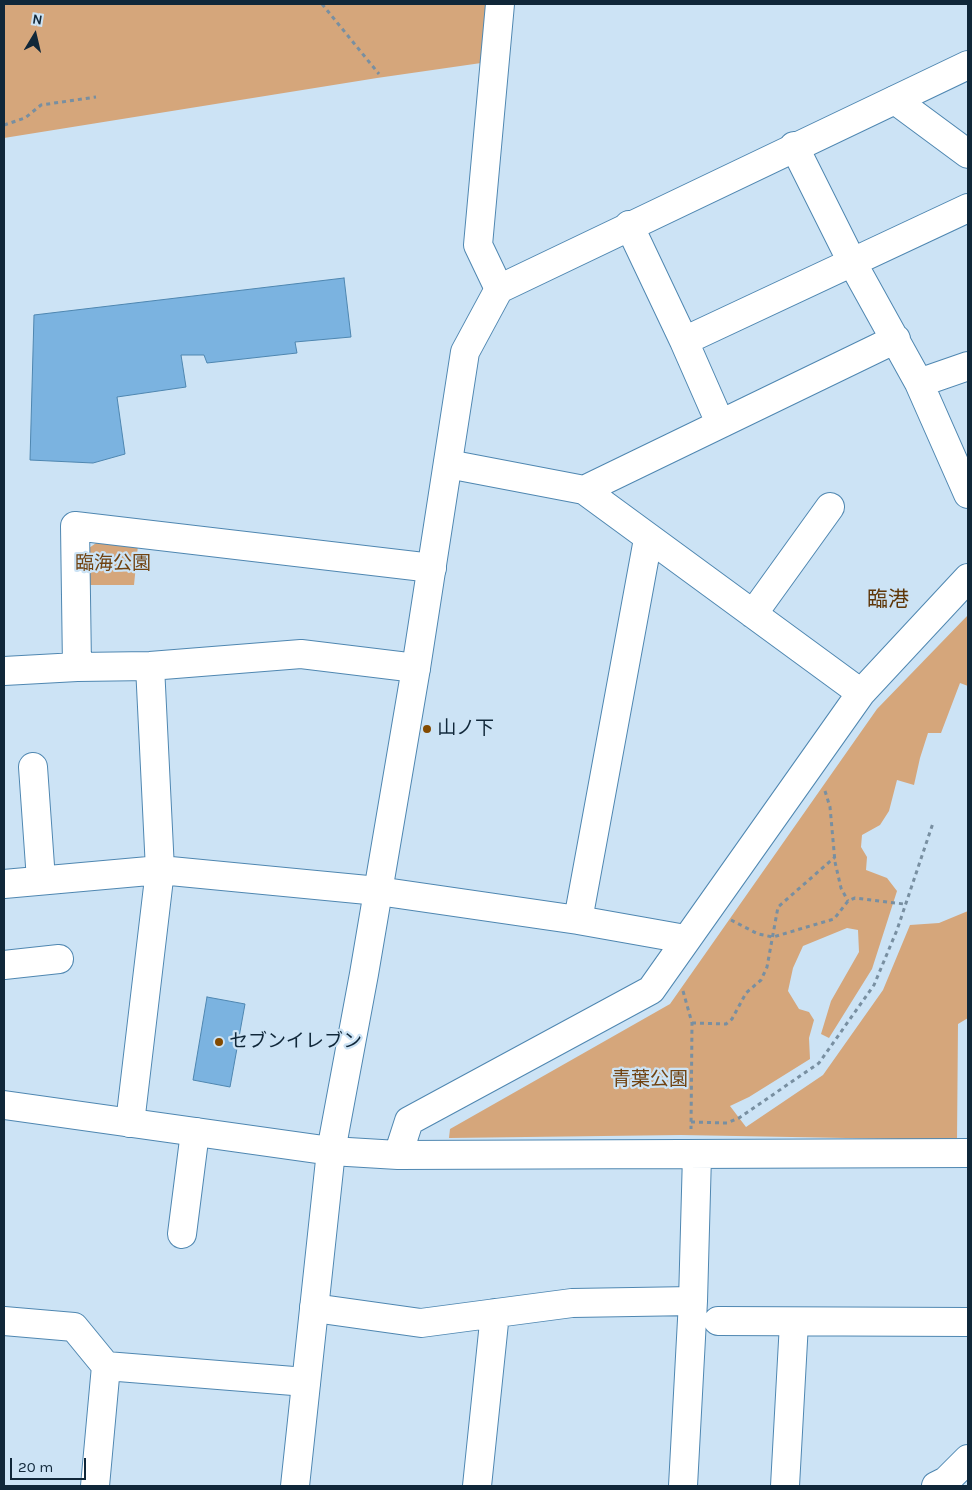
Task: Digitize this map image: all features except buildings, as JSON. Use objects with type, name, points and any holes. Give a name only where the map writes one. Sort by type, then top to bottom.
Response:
[{"type":"street","points":[[499,288],[478,245],[500,4]]},
{"type":"street","points":[[295,1486],[331,1151],[416,668],[465,352],[499,288],[794,146],[968,65]]},
{"type":"street","points":[[895,100],[968,154]]},
{"type":"street","points":[[794,146],[852,262],[919,383],[968,494]]},
{"type":"street","points":[[684,341],[968,208]]},
{"type":"street","points":[[629,225],[684,341],[720,423]]},
{"type":"street","points":[[584,490],[896,340]]},
{"type":"street","points":[[919,383],[968,366]]},
{"type":"street","points":[[448,464],[584,490],[648,539],[861,693]]},
{"type":"street","points":[[753,614],[830,507]]},
{"type":"street","points":[[77,667],[74,526],[432,568]]},
{"type":"street","points":[[578,920],[648,539]]},
{"type":"street","points":[[398,1155],[409,1121],[651,990],[861,693],[968,578]]},
{"type":"street","points":[[4,671],[150,666],[301,654],[416,668]]},
{"type":"street","points":[[130,1123],[160,870],[150,666]]},
{"type":"street","points":[[33,767],[41,880]]},
{"type":"street","points":[[4,884],[160,870],[378,891],[578,920],[679,948]]},
{"type":"street","points":[[4,965],[59,959]]},
{"type":"street","points":[[4,1105],[331,1151],[398,1155],[694,1143],[968,1153]]},
{"type":"street","points":[[182,1234],[195,1132]]},
{"type":"street","points":[[683,1486],[693,1302],[694,1143]]},
{"type":"street","points":[[314,1308],[421,1323],[572,1303],[693,1302]]},
{"type":"street","points":[[477,1486],[495,1314]]},
{"type":"street","points":[[4,1321],[74,1328],[106,1366],[306,1382]]},
{"type":"street","points":[[718,1321],[794,1323],[968,1322]]},
{"type":"street","points":[[785,1486],[794,1323]]},
{"type":"street","points":[[95,1486],[106,1366]]},
{"type":"street","points":[[936,1486],[946,1481],[968,1459]]},
{"type":"path","points":[[322,4],[379,74]]},
{"type":"path","points":[[4,125],[25,118],[41,105],[96,97]]},
{"type":"path","points":[[823,782],[830,807],[835,857],[841,888],[848,901]]},
{"type":"path","points":[[691,1122],[727,1124],[739,1118],[819,1063],[874,985],[896,930],[932,823]]},
{"type":"path","points":[[692,1023],[726,1024],[732,1018],[746,993],[761,980],[767,967],[778,907],[835,857]]},
{"type":"path","points":[[710,906],[747,930],[773,937],[834,919],[848,901],[855,898],[904,904]]},
{"type":"path","points":[[679,948],[692,1023],[691,1122],[694,1143]]},
{"type":"green space","points":[[4,4],[500,4],[495,61],[4,138]]},
{"type":"green space","name":"臨海公園","points":[[99,541],[138,545],[134,585],[89,585],[89,548]]},
{"type":"green space","name":"青葉公園","points":[[968,615],[968,686],[960,683],[941,733],[928,733],[914,785],[897,780],[889,811],[880,825],[862,835],[861,847],[867,857],[866,870],[887,878],[897,891],[872,969],[829,1038],[821,1034],[831,1001],[859,952],[858,930],[847,928],[803,946],[793,968],[788,991],[799,1009],[809,1012],[814,1020],[809,1038],[810,1059],[749,1097],[730,1106],[746,1127],[823,1075],[883,990],[910,925],[939,923],[968,911],[968,1018],[958,1024],[957,1140],[681,1135],[449,1138],[450,1129],[670,1004],[877,709]]},
{"type":"place","name":"山ノ下","points":[[427,729]]},
{"type":"place","name":"セブンイレブン","points":[[219,1042]]},
{"type":"district","name":"臨港","points":[[888,600]]}]
